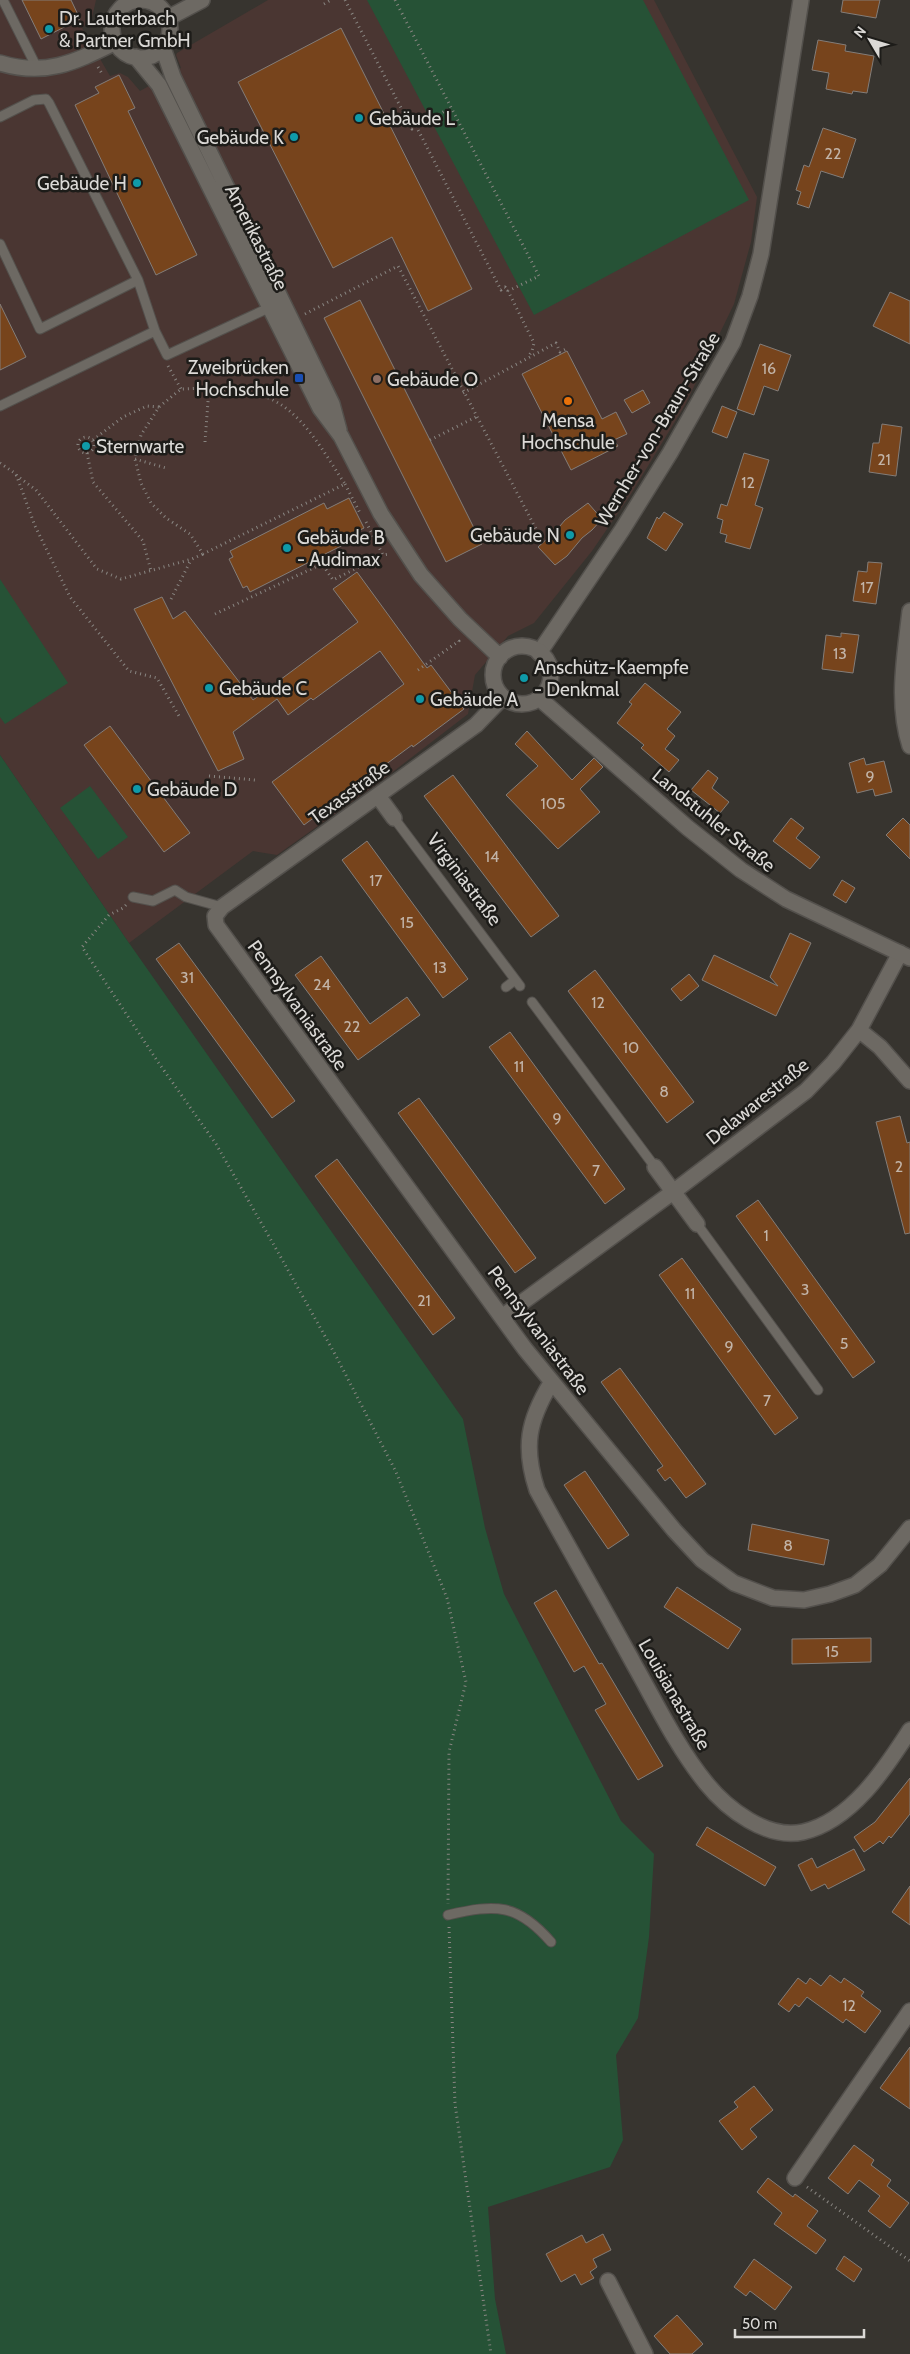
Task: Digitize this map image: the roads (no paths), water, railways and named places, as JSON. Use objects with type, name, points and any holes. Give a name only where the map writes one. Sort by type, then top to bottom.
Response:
[{"type":"street","points":[[0,63],[22,69],[38,70],[73,62],[116,42],[113,34],[114,19],[118,12],[130,1],[145,0],[159,6],[168,18],[170,30],[163,48],[148,57],[136,57]]},
{"type":"street","points":[[168,18],[202,0]]},
{"type":"street","name":"Wernher-von-Braun-Straße","points":[[540,653],[622,530],[670,453],[733,342],[750,296],[761,254],[801,0]]},
{"type":"street","name":"Amerikastraße","points":[[116,42],[128,54],[136,57],[159,85],[276,304],[291,321],[332,404],[341,436]]},
{"type":"street","name":"Amerikastraße","points":[[163,48],[173,77],[276,304],[320,408],[341,436],[381,514],[421,575],[460,619],[500,657]]},
{"type":"street","points":[[910,611],[904,665],[903,708],[910,746]]},
{"type":"street","points":[[522,646],[540,653],[545,659],[550,675],[549,684],[539,698],[531,703],[521,704],[511,702],[503,697],[498,692],[493,678],[493,670],[500,657],[510,649],[522,646]]},
{"type":"street","name":"Texasstraße","points":[[219,912],[476,725],[503,697]]},
{"type":"street","name":"Landstuhler Straße","points":[[539,698],[674,815],[741,870],[786,899],[905,956]]},
{"type":"street","name":"Virginiastraße","points":[[378,796],[394,818]]},
{"type":"street","name":"Pennsylvaniastraße","points":[[219,912],[220,932],[551,1383],[674,1530],[702,1560],[734,1583],[773,1598],[804,1600],[830,1594],[855,1585],[880,1565],[910,1528]]},
{"type":"street","name":"Delawarestraße","points":[[502,1317],[673,1192],[806,1091],[833,1063],[859,1030],[905,956]]},
{"type":"street","points":[[859,1030],[880,1047],[910,1081]]},
{"type":"street","points":[[655,1167],[697,1224]]},
{"type":"street","name":"Louisianastraße","points":[[551,1383],[532,1420],[529,1438],[529,1456],[537,1490],[677,1741],[706,1783],[724,1802],[757,1824],[784,1833],[801,1833],[820,1827],[841,1813],[866,1790],[895,1753],[910,1730]]},
{"type":"street","points":[[794,2178],[910,2011]]},
{"type":"street","points":[[608,2281],[630,2328],[645,2354]]},
{"type":"lane","points":[[3,0],[38,70]]},
{"type":"lane","points":[[0,117],[34,100],[46,99],[49,103],[138,280],[155,331],[167,355],[276,304]]},
{"type":"lane","points":[[0,244],[40,329],[138,280]]},
{"type":"lane","points":[[0,406],[155,331]]},
{"type":"lane","name":"Virginiastraße","points":[[394,818],[518,983],[506,987]]},
{"type":"lane","points":[[133,896],[153,901],[175,890],[219,912]]},
{"type":"lane","points":[[532,1002],[655,1167]]},
{"type":"lane","points":[[697,1224],[818,1390]]},
{"type":"lane","points":[[448,1915],[480,1907],[508,1910],[532,1921],[551,1942]]},
{"type":"place","name":"Dr. Lauterbach & Partner GmbH","points":[[49,29]]},
{"type":"place","name":"Gebäude L","points":[[359,118]]},
{"type":"place","name":"Gebäude K","points":[[294,137]]},
{"type":"place","name":"Gebäude H","points":[[137,183]]},
{"type":"place","name":"Zweibrücken Hochschule","points":[[299,378]]},
{"type":"place","name":"Gebäude O","points":[[377,379]]},
{"type":"place","name":"Mensa Hochschule","points":[[568,401]]},
{"type":"place","name":"Sternwarte","points":[[86,446]]},
{"type":"place","name":"Gebäude N","points":[[570,535]]},
{"type":"place","name":"Gebäude B - Audimax","points":[[287,548]]},
{"type":"place","name":"Anschütz-Kaempfe - Denkmal","points":[[524,678]]},
{"type":"place","name":"Gebäude C","points":[[209,688]]},
{"type":"place","name":"Gebäude A","points":[[420,699]]},
{"type":"place","name":"Gebäude D","points":[[137,789]]}]
